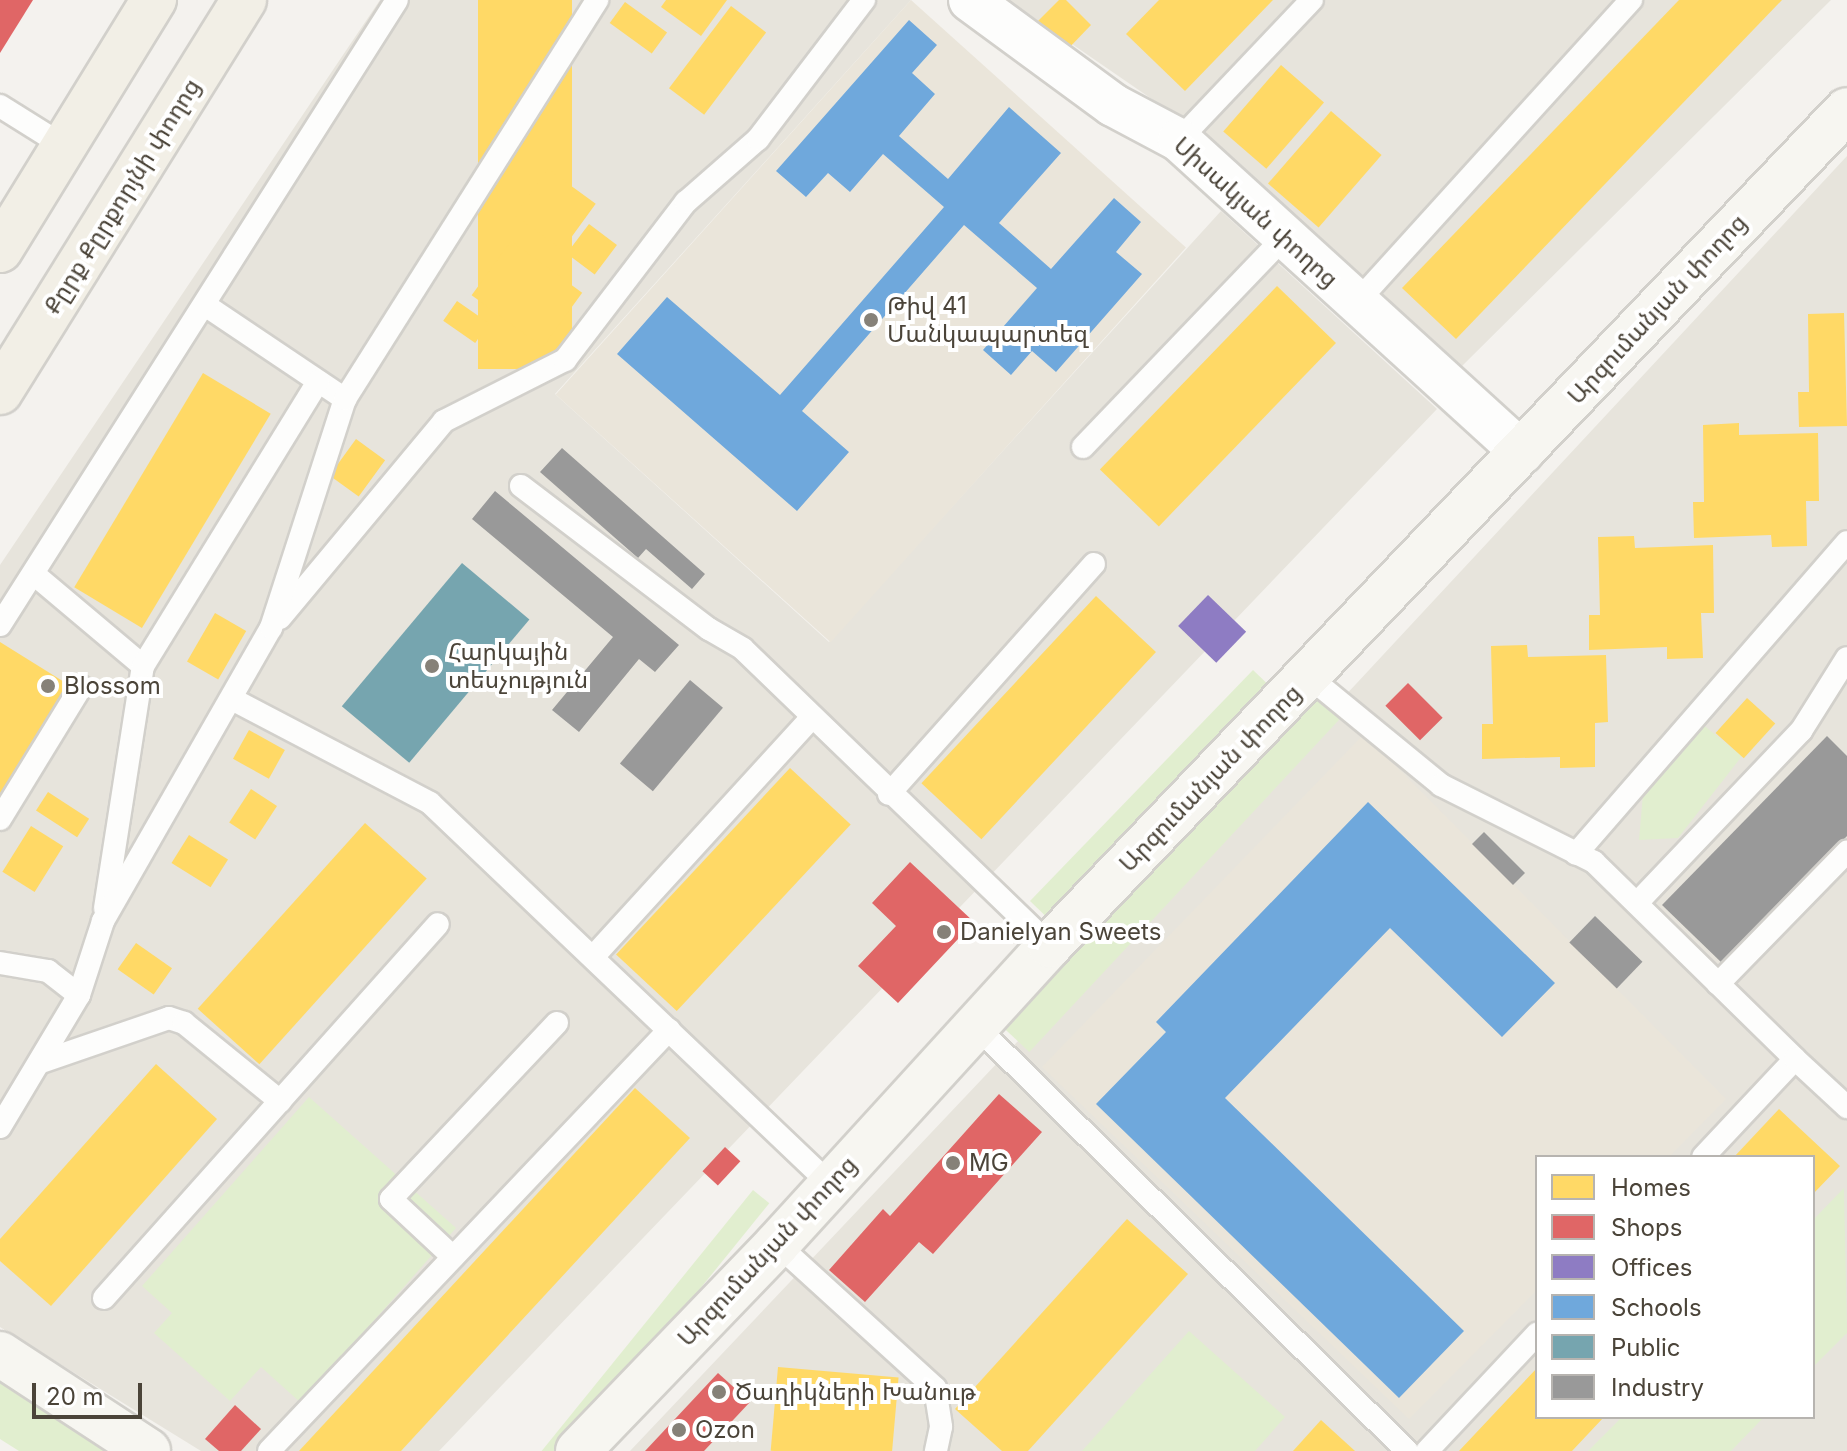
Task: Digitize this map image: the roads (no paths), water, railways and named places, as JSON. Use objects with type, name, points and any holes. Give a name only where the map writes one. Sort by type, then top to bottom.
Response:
[{"type":"main road","points":[[0,250],[154,0]]},
{"type":"main road","name":"Քըրք Քըրքորյնի փողոց","points":[[0,392],[244,0]]},
{"type":"main road","name":"Արզումանյան փողոց","points":[[578,1451],[777,1244],[1050,945],[1847,110]]},
{"type":"main road","points":[[0,1354],[148,1451]]},
{"type":"street","name":"Սիսակյան փողոց","points":[[970,0],[1113,105],[1179,140],[1522,452]]},
{"type":"lane","points":[[0,625],[35,575],[397,0]]},
{"type":"lane","points":[[103,921],[234,700],[271,628],[345,399],[597,0]]},
{"type":"lane","points":[[271,628],[444,421],[565,360],[686,202],[758,139],[864,0]]},
{"type":"lane","points":[[1179,140],[1312,0]]},
{"type":"lane","points":[[1357,302],[1631,0]]},
{"type":"lane","points":[[0,106],[64,146]]},
{"type":"lane","points":[[1083,447],[1285,236]]},
{"type":"lane","points":[[205,305],[345,399]]},
{"type":"lane","points":[[0,1127],[79,995],[103,921],[143,666],[318,381]]},
{"type":"lane","points":[[521,486],[709,629],[743,649],[889,794],[1050,945]]},
{"type":"lane","points":[[1576,854],[1847,542]]},
{"type":"lane","points":[[889,794],[1094,564]]},
{"type":"lane","points":[[35,575],[143,666]]},
{"type":"lane","points":[[1637,903],[1801,731],[1847,658]]},
{"type":"lane","points":[[1308,676],[1441,785],[1594,862],[1847,1107]]},
{"type":"lane","points":[[0,819],[81,687]]},
{"type":"lane","points":[[234,700],[430,803],[830,1184]]},
{"type":"lane","points":[[593,957],[811,718]]},
{"type":"lane","points":[[1718,984],[1847,852]]},
{"type":"lane","points":[[104,1298],[438,924]]},
{"type":"lane","points":[[0,963],[48,971],[79,995]]},
{"type":"lane","points":[[41,1062],[169,1018],[195,1031],[280,1101]]},
{"type":"lane","points":[[453,1257],[391,1199],[557,1023]]},
{"type":"lane","points":[[975,1025],[1407,1451]]},
{"type":"lane","points":[[269,1451],[669,1030]]},
{"type":"lane","points":[[1705,1155],[1795,1059]]},
{"type":"lane","points":[[777,1244],[935,1388],[941,1427],[936,1451]]},
{"type":"lane","points":[[1427,1451],[1535,1336]]},
{"type":"place","name":"Թիվ 41 Մանկապարտեզ","points":[[871,320]]},
{"type":"place","name":"Հարկային տեսչություն","points":[[432,666]]},
{"type":"place","name":"Blossom","points":[[48,686]]},
{"type":"place","name":"Danielyan Sweets","points":[[944,932]]},
{"type":"place","name":"MG","points":[[953,1163]]},
{"type":"place","name":"Ծաղիկների Խանութ","points":[[719,1392]]},
{"type":"place","name":"Ozon","points":[[679,1430]]}]
